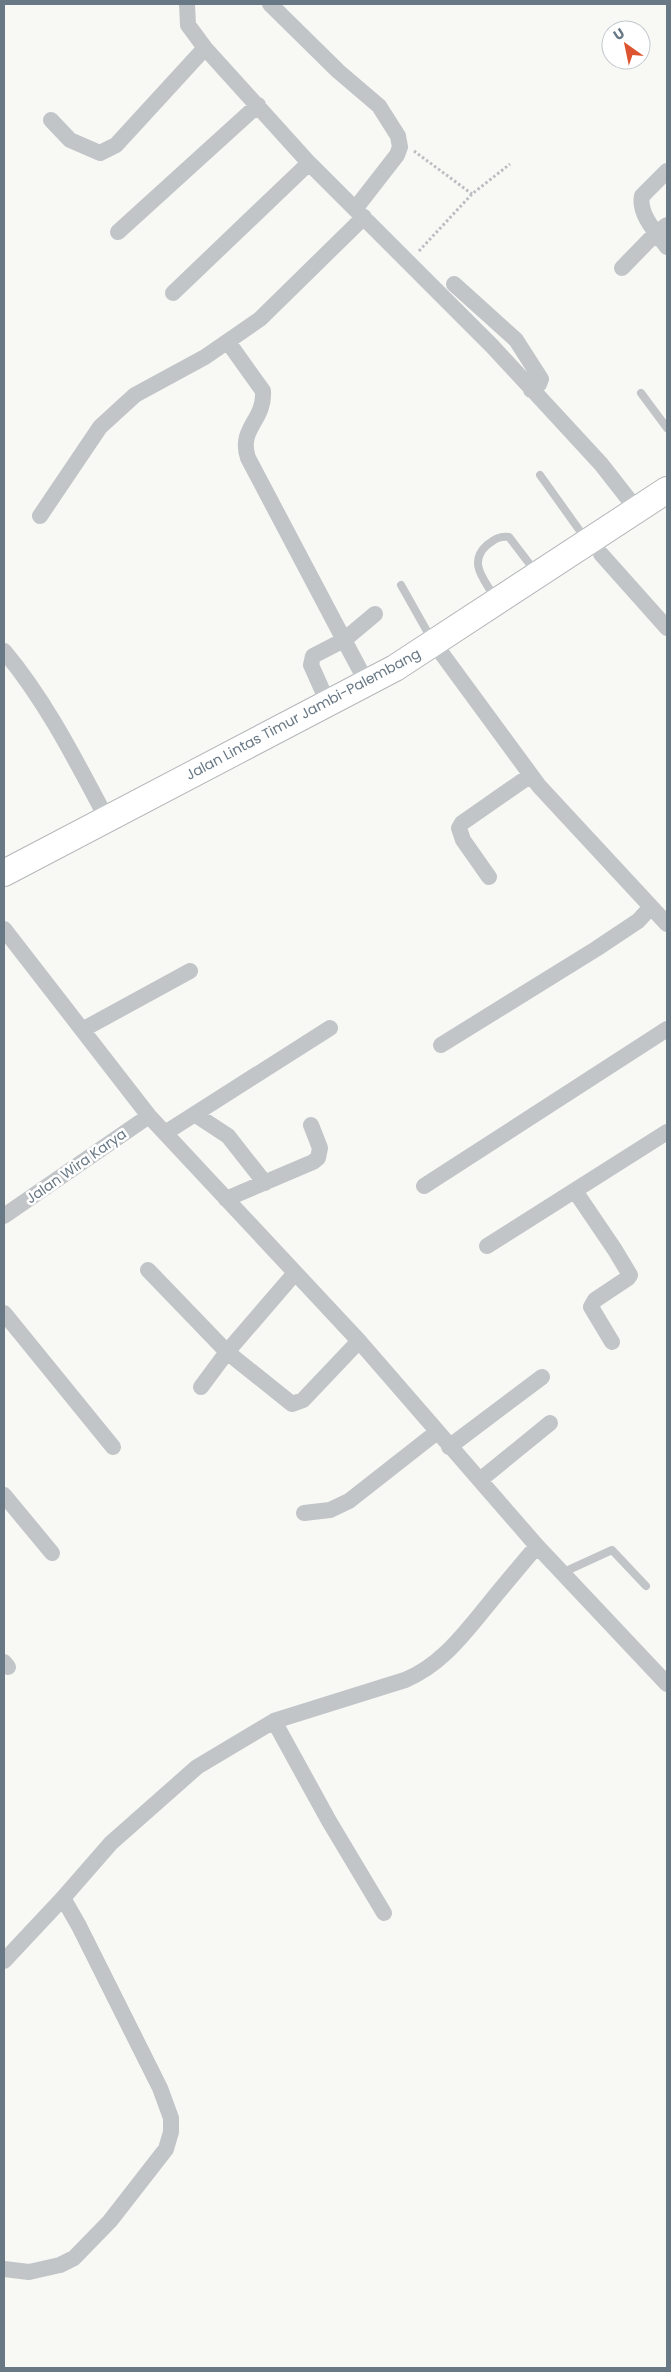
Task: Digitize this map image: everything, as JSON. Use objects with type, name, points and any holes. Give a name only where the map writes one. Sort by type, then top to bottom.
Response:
[{"type":"highway","name":"Jalan Lintas Timur Jambi-Palembang","points":[[4,874],[328,703],[438,648],[594,548],[637,510],[667,490]]},
{"type":"highway","name":"Jalan Lintas Timur Jambi-Palembang","points":[[4,886],[258,757],[404,677],[497,601],[538,574],[667,511]]},
{"type":"street","points":[[187,4],[188,26],[205,48],[309,163],[492,346],[595,457],[637,510]]},
{"type":"street","points":[[40,516],[100,427],[135,395],[228,342],[260,319],[360,213],[396,155],[399,140],[379,106],[338,71],[270,4]]},
{"type":"street","points":[[51,120],[70,140],[100,153],[108,150],[116,145],[205,48]]},
{"type":"street","points":[[118,232],[258,105]]},
{"type":"street","points":[[173,293],[309,163]]},
{"type":"street","points":[[667,171],[642,196],[640,202],[645,215],[662,229],[667,247]]},
{"type":"street","points":[[622,268],[662,229]]},
{"type":"street","points":[[454,284],[516,340],[541,379],[539,384],[531,390]]},
{"type":"street","points":[[228,342],[263,391],[264,401],[246,435],[244,446],[248,458],[367,683]]},
{"type":"street","points":[[594,548],[667,628]]},
{"type":"street","points":[[328,703],[314,672],[311,659],[322,650],[344,640],[375,614]]},
{"type":"street","points":[[438,648],[531,775],[667,924]]},
{"type":"street","points":[[4,651],[35,692],[107,819]]},
{"type":"street","points":[[489,878],[463,840],[459,828],[462,823],[531,775]]},
{"type":"street","points":[[441,1045],[596,949],[638,921],[651,908]]},
{"type":"street","points":[[4,929],[149,1116],[359,1341],[449,1447],[537,1546],[564,1572],[667,1684]]},
{"type":"street","points":[[82,1030],[190,971]]},
{"type":"street","points":[[165,1133],[330,1028]]},
{"type":"street","points":[[424,1186],[667,1028]]},
{"type":"street","points":[[196,1114],[228,1136],[265,1182]]},
{"type":"street","name":"Jalan Wira Karya","points":[[4,1216],[149,1116]]},
{"type":"street","points":[[226,1199],[313,1162],[318,1158],[320,1148],[311,1125]]},
{"type":"street","points":[[487,1246],[667,1132]]},
{"type":"street","points":[[575,1191],[616,1250],[630,1275],[595,1300],[591,1306],[612,1342]]},
{"type":"street","points":[[148,1270],[227,1352],[286,1400],[298,1403],[359,1341]]},
{"type":"street","points":[[201,1387],[227,1352],[296,1273]]},
{"type":"street","points":[[4,1313],[113,1447]]},
{"type":"street","points":[[449,1447],[542,1377]]},
{"type":"street","points":[[480,1480],[550,1423]]},
{"type":"street","points":[[304,1513],[330,1510],[342,1505],[437,1432]]},
{"type":"street","points":[[4,1495],[52,1553]]},
{"type":"street","points":[[4,1961],[63,1898],[110,1843],[197,1768],[274,1721],[380,1689],[421,1673],[453,1647],[537,1546]]},
{"type":"street","points":[[274,1721],[329,1821],[384,1913]]},
{"type":"street","points":[[4,2269],[36,2271],[74,2258],[110,2221],[166,2149],[171,2132],[171,2118],[160,2088],[79,1926],[63,1898]]},
{"type":"lane","points":[[641,393],[667,428]]},
{"type":"lane","points":[[540,475],[594,548]]},
{"type":"lane","points":[[497,601],[481,573],[477,559],[480,551],[494,539],[509,537],[538,574]]},
{"type":"lane","points":[[402,585],[438,648]]},
{"type":"lane","points":[[564,1572],[612,1550],[646,1586]]},
{"type":"path","points":[[399,140],[472,194]]},
{"type":"path","points":[[409,263],[443,223],[472,194],[510,164]]}]
